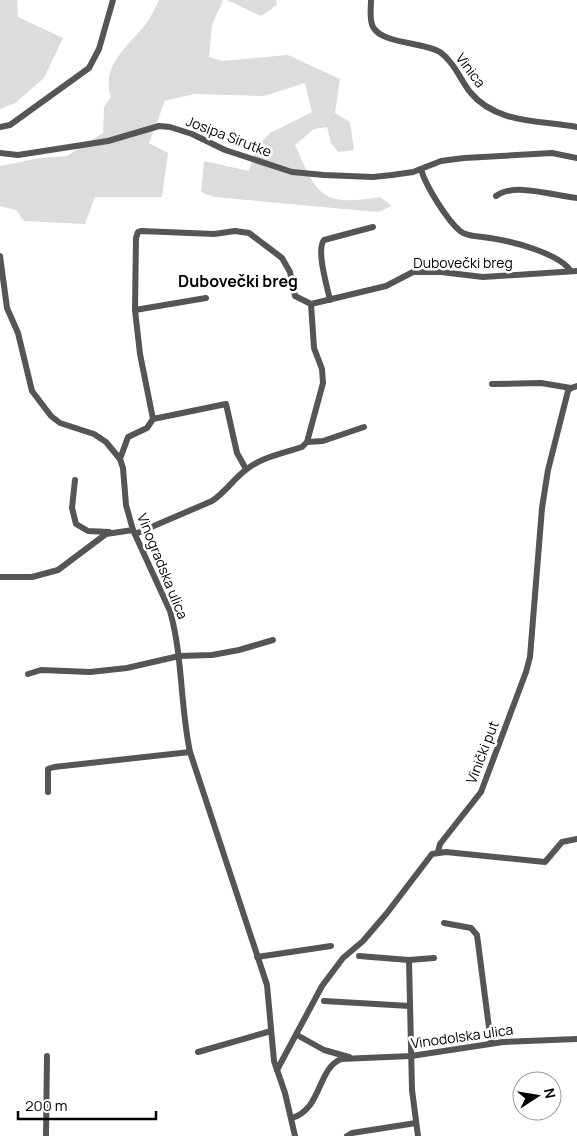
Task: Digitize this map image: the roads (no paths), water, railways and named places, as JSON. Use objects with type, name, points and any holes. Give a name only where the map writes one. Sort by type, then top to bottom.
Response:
[{"type":"street","points":[[0,127],[10,124],[45,101],[89,68],[99,49],[113,0]]},
{"type":"street","name":"Vinica","points":[[371,0],[371,20],[373,26],[381,35],[424,46],[440,53],[452,64],[470,91],[487,106],[518,119],[577,127]]},
{"type":"street","name":"Josipa Sirutke","points":[[0,153],[18,155],[108,141],[159,126],[170,127],[192,134],[225,150],[292,172],[373,177],[421,169],[441,161],[464,158],[552,153],[577,158]]},
{"type":"street","name":"Dubovečki breg","points":[[421,169],[426,186],[460,231],[475,236],[504,241],[556,258],[574,271]]},
{"type":"street","points":[[496,196],[513,189],[577,198]]},
{"type":"street","points":[[330,300],[321,252],[322,243],[324,240],[373,227]]},
{"type":"street","points":[[75,480],[72,508],[76,524],[88,531],[134,532],[212,501],[221,495],[246,469],[258,462],[302,447],[307,442],[323,383],[322,369],[314,348],[310,304],[295,296],[290,272],[282,258],[249,233],[235,231],[214,234],[138,232],[136,238],[135,310],[140,354],[153,419]]},
{"type":"street","points":[[0,256],[4,308],[18,333],[29,382],[40,403],[60,423],[94,434],[106,442],[120,459]]},
{"type":"street","name":"Dubovečki breg","points":[[310,304],[386,286],[413,272],[441,272],[483,277],[574,271]]},
{"type":"street","points":[[135,310],[206,298]]},
{"type":"street","points":[[492,384],[541,383],[574,387]]},
{"type":"street","name":"Vinički put","points":[[277,1070],[322,986],[338,964],[375,927],[427,859],[438,852],[440,844],[481,792],[530,657],[542,508],[548,470],[574,387]]},
{"type":"street","points":[[120,459],[128,437],[146,428],[153,419],[226,404],[237,452],[246,469]]},
{"type":"street","points":[[307,442],[323,441],[364,427]]},
{"type":"street","name":"Vinogradska ulica","points":[[120,459],[123,468],[126,505],[134,532],[170,611],[179,656],[184,725],[190,752],[270,994],[272,1050],[292,1118],[295,1136]]},
{"type":"street","points":[[0,577],[32,577],[58,570],[110,532]]},
{"type":"street","points":[[28,674],[41,670],[81,672],[127,668],[179,656],[212,655],[253,647],[273,640]]},
{"type":"street","points":[[48,792],[46,774],[48,769],[54,767],[190,752]]},
{"type":"street","points":[[438,852],[545,862],[562,842],[577,839]]},
{"type":"street","points":[[444,922],[471,928],[477,935],[491,1043]]},
{"type":"street","points":[[257,957],[331,946]]},
{"type":"street","points":[[358,956],[409,960],[434,958]]},
{"type":"street","points":[[409,960],[411,1056],[418,1136]]},
{"type":"street","points":[[324,1000],[410,1006]]},
{"type":"street","points":[[198,1052],[271,1031]]},
{"type":"street","name":"Vinodolska ulica","points":[[296,1036],[324,1050],[350,1057]]},
{"type":"street","name":"Vinodolska ulica","points":[[292,1118],[302,1114],[308,1108],[332,1064],[341,1058],[411,1056],[491,1043],[577,1039]]},
{"type":"street","points":[[46,1056],[46,1136]]},
{"type":"street","points":[[347,1136],[352,1133],[416,1123]]},
{"type":"district","name":"Dubovečki breg","points":[[238,281]]}]
